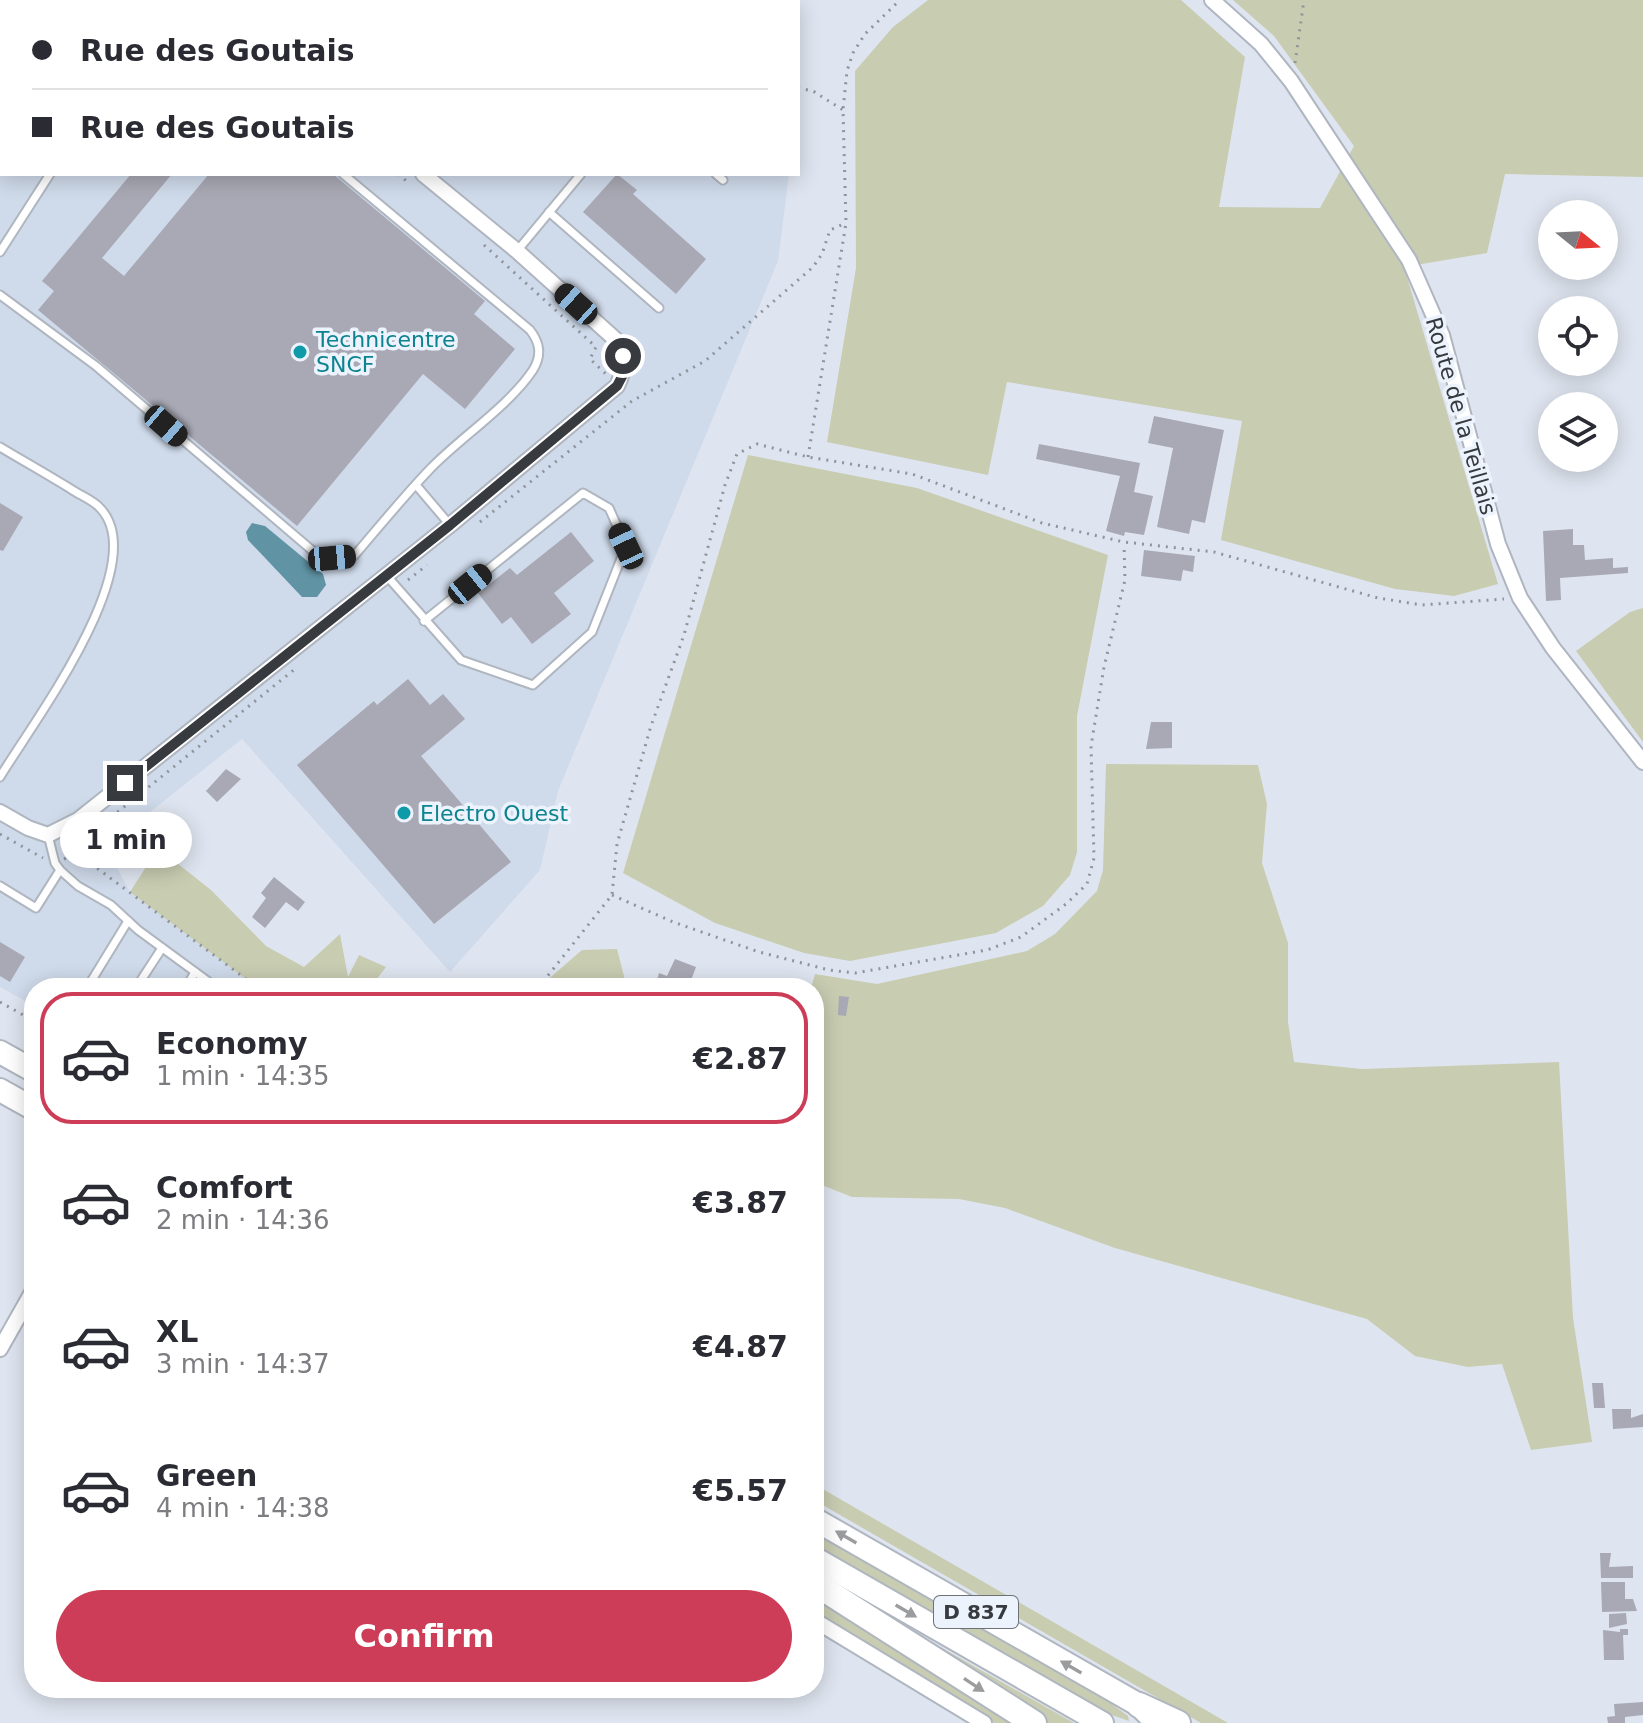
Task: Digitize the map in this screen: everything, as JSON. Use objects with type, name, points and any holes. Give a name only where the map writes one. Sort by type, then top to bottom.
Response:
[{"type":"highway","points":[[824,1589],[1034,1723]]},
{"type":"highway","points":[[1139,1705],[1178,1723]]},
{"type":"main road","points":[[0,1052],[24,1066]]},
{"type":"main road","points":[[0,1090],[24,1103]]},
{"type":"main road","name":"D 837","points":[[824,1525],[1139,1705],[1161,1723]]},
{"type":"main road","name":"D 837","points":[[824,1564],[1102,1723]]},
{"type":"street","name":"Route de la Teillais","points":[[1212,0],[1261,44],[1291,81],[1409,260],[1442,335],[1498,544],[1520,598],[1553,648],[1643,762]]},
{"type":"street","points":[[0,812],[48,835],[78,820],[450,525],[617,386],[625,371],[616,340],[517,251],[425,176]]},
{"type":"street","points":[[0,1059],[24,1068]]},
{"type":"street","points":[[0,1349],[24,1307]]},
{"type":"street","points":[[824,1626],[984,1723]]},
{"type":"lane","points":[[0,252],[49,176]]},
{"type":"lane","points":[[0,295],[96,366],[314,552],[332,558],[354,556],[433,466],[475,431],[532,370],[539,356],[538,341],[530,330],[345,176]]},
{"type":"lane","points":[[517,251],[579,176]]},
{"type":"lane","points":[[549,212],[659,308]]},
{"type":"lane","points":[[0,447],[100,507],[112,528],[114,554],[110,579],[83,644],[0,777]]},
{"type":"lane","points":[[416,485],[450,525]]},
{"type":"lane","points":[[386,575],[424,621],[461,660],[533,685],[592,632],[626,546],[609,508],[583,493],[424,621]]},
{"type":"lane","points":[[48,835],[57,867],[78,886],[111,905],[203,978]]},
{"type":"lane","points":[[0,886],[36,908],[57,867]]},
{"type":"lane","points":[[93,978],[128,921]]},
{"type":"lane","points":[[142,978],[162,948]]},
{"type":"lane","points":[[192,978],[195,972]]},
{"type":"path","points":[[808,457],[846,223],[843,110],[853,53],[865,34],[900,0]]},
{"type":"path","points":[[1291,81],[1304,0]]},
{"type":"path","points":[[800,88],[813,91],[843,110]]},
{"type":"path","points":[[400,176],[420,192]]},
{"type":"path","points":[[472,528],[632,401],[705,361],[813,267],[822,254],[830,230],[846,223]]},
{"type":"path","points":[[477,240],[596,347],[590,359],[632,401]]},
{"type":"path","points":[[546,978],[612,895],[617,844],[651,726],[684,635],[725,485],[737,454],[757,444],[808,457],[912,474],[1042,523],[1124,542],[1214,552],[1393,601],[1422,605],[1520,598]]},
{"type":"path","points":[[612,895],[673,922],[759,952],[829,970],[855,973],[987,950],[1021,937],[1066,904],[1087,884],[1094,858],[1091,746],[1104,667],[1125,580],[1124,542]]},
{"type":"path","points":[[408,580],[437,557]]},
{"type":"path","points":[[78,853],[245,978]]},
{"type":"path","points":[[0,1002],[24,1015]]},
{"type":"shaded area","points":[[0,176],[789,176],[778,261],[558,791],[540,870],[450,972],[242,739],[106,847],[130,892],[245,978],[24,978],[24,1000],[0,987]]},
{"type":"green space","points":[[928,0],[1181,0],[1245,57],[1219,207],[1320,208],[1354,146],[1274,36],[1233,0],[1643,0],[1643,177],[1505,174],[1487,253],[1404,267],[1498,584],[1454,596],[1395,589],[1221,540],[1242,421],[1007,382],[988,475],[827,442],[856,268],[855,71],[893,27]]},
{"type":"green space","points":[[748,455],[917,488],[1108,555],[1077,716],[1077,852],[1070,875],[1043,906],[996,933],[850,961],[804,953],[715,923],[623,873]]},
{"type":"green space","points":[[1643,608],[1643,742],[1576,651],[1630,612]]},
{"type":"green space","points":[[1106,764],[1258,765],[1267,804],[1262,863],[1288,943],[1288,1022],[1294,1062],[1362,1069],[1559,1062],[1573,1318],[1592,1442],[1531,1450],[1502,1364],[1468,1367],[1415,1356],[1367,1319],[1115,1248],[1005,1208],[959,1199],[852,1197],[824,1186],[824,978],[814,978],[815,974],[877,984],[1027,951],[1055,934],[1097,891],[1103,870]]},
{"type":"green space","points":[[158,848],[211,890],[266,946],[304,967],[340,934],[348,977],[359,955],[386,967],[378,978],[245,978],[130,892]]},
{"type":"green space","points":[[617,949],[624,978],[550,978],[582,950]]},
{"type":"green space","points":[[824,1490],[1228,1723],[1201,1723],[824,1506]]},
{"type":"green space","points":[[824,1538],[1105,1699],[1128,1716],[1129,1721],[1101,1711],[824,1554]]},
{"type":"green space","points":[[824,1603],[1011,1723],[994,1723],[824,1620]]},
{"type":"green space","points":[[900,1624],[1074,1723],[1047,1723],[914,1637]]},
{"type":"water","points":[[252,523],[265,526],[323,574],[326,585],[317,597],[302,597],[248,540],[246,532]]},
{"type":"building","name":"Technicentre SNCF","points":[[129,176],[170,176],[102,258],[124,276],[207,176],[335,176],[485,301],[474,314],[515,349],[465,409],[423,374],[297,526],[38,310],[54,291],[42,281]]},
{"type":"building","points":[[615,176],[620,176],[637,190],[633,194],[706,259],[676,294],[583,212]]},
{"type":"building","points":[[1154,416],[1224,430],[1205,523],[1192,520],[1189,534],[1157,527],[1173,448],[1148,443]]},
{"type":"building","points":[[1039,444],[1140,463],[1134,492],[1153,496],[1144,535],[1125,532],[1124,536],[1106,531],[1120,476],[1036,459]]},
{"type":"building","points":[[0,503],[23,517],[3,551],[0,550]]},
{"type":"building","points":[[1573,529],[1573,545],[1584,545],[1585,560],[1613,558],[1613,568],[1628,567],[1628,573],[1560,578],[1561,600],[1546,601],[1543,531]]},
{"type":"building","points":[[571,532],[594,561],[554,593],[571,614],[532,644],[511,617],[502,624],[478,593],[510,568],[517,575]]},
{"type":"building","points":[[1144,550],[1195,556],[1193,572],[1183,570],[1181,581],[1141,576]]},
{"type":"building","name":"Electro Ouest","points":[[408,679],[430,705],[443,694],[465,719],[421,756],[511,862],[434,924],[297,765],[374,701],[377,705]]},
{"type":"building","points":[[1151,722],[1172,722],[1172,748],[1146,749]]},
{"type":"building","points":[[226,769],[241,779],[217,802],[206,791]]},
{"type":"building","points":[[274,877],[305,902],[298,911],[286,902],[265,928],[252,917],[266,898],[261,893]]},
{"type":"building","points":[[0,942],[25,957],[10,982],[0,976]]},
{"type":"building","points":[[675,959],[696,967],[692,978],[658,978],[659,973],[667,976]]},
{"type":"building","points":[[839,996],[849,997],[846,1016],[838,1015]]},
{"type":"building","points":[[1592,1383],[1603,1383],[1605,1408],[1594,1408]]},
{"type":"building","points":[[1612,1409],[1631,1409],[1631,1418],[1643,1414],[1643,1427],[1613,1429]]},
{"type":"building","points":[[1600,1553],[1611,1553],[1609,1567],[1633,1566],[1633,1578],[1601,1578]]},
{"type":"building","points":[[1601,1582],[1625,1582],[1625,1599],[1633,1599],[1637,1611],[1602,1612]]},
{"type":"building","points":[[1626,1613],[1627,1624],[1609,1628],[1609,1614]]},
{"type":"building","points":[[1620,1629],[1628,1629],[1628,1635],[1623,1635],[1624,1660],[1604,1660],[1603,1630],[1620,1632]]},
{"type":"building","points":[[1643,1702],[1643,1715],[1625,1717],[1625,1723],[1608,1723],[1607,1717],[1615,1716],[1614,1704]]},
{"type":"place","name":"Technicentre SNCF","points":[[300,352]]},
{"type":"place","name":"Electro Ouest","points":[[404,813]]},
{"type":"route","points":[[125,783],[450,525],[617,386],[625,371],[623,356]]}]
